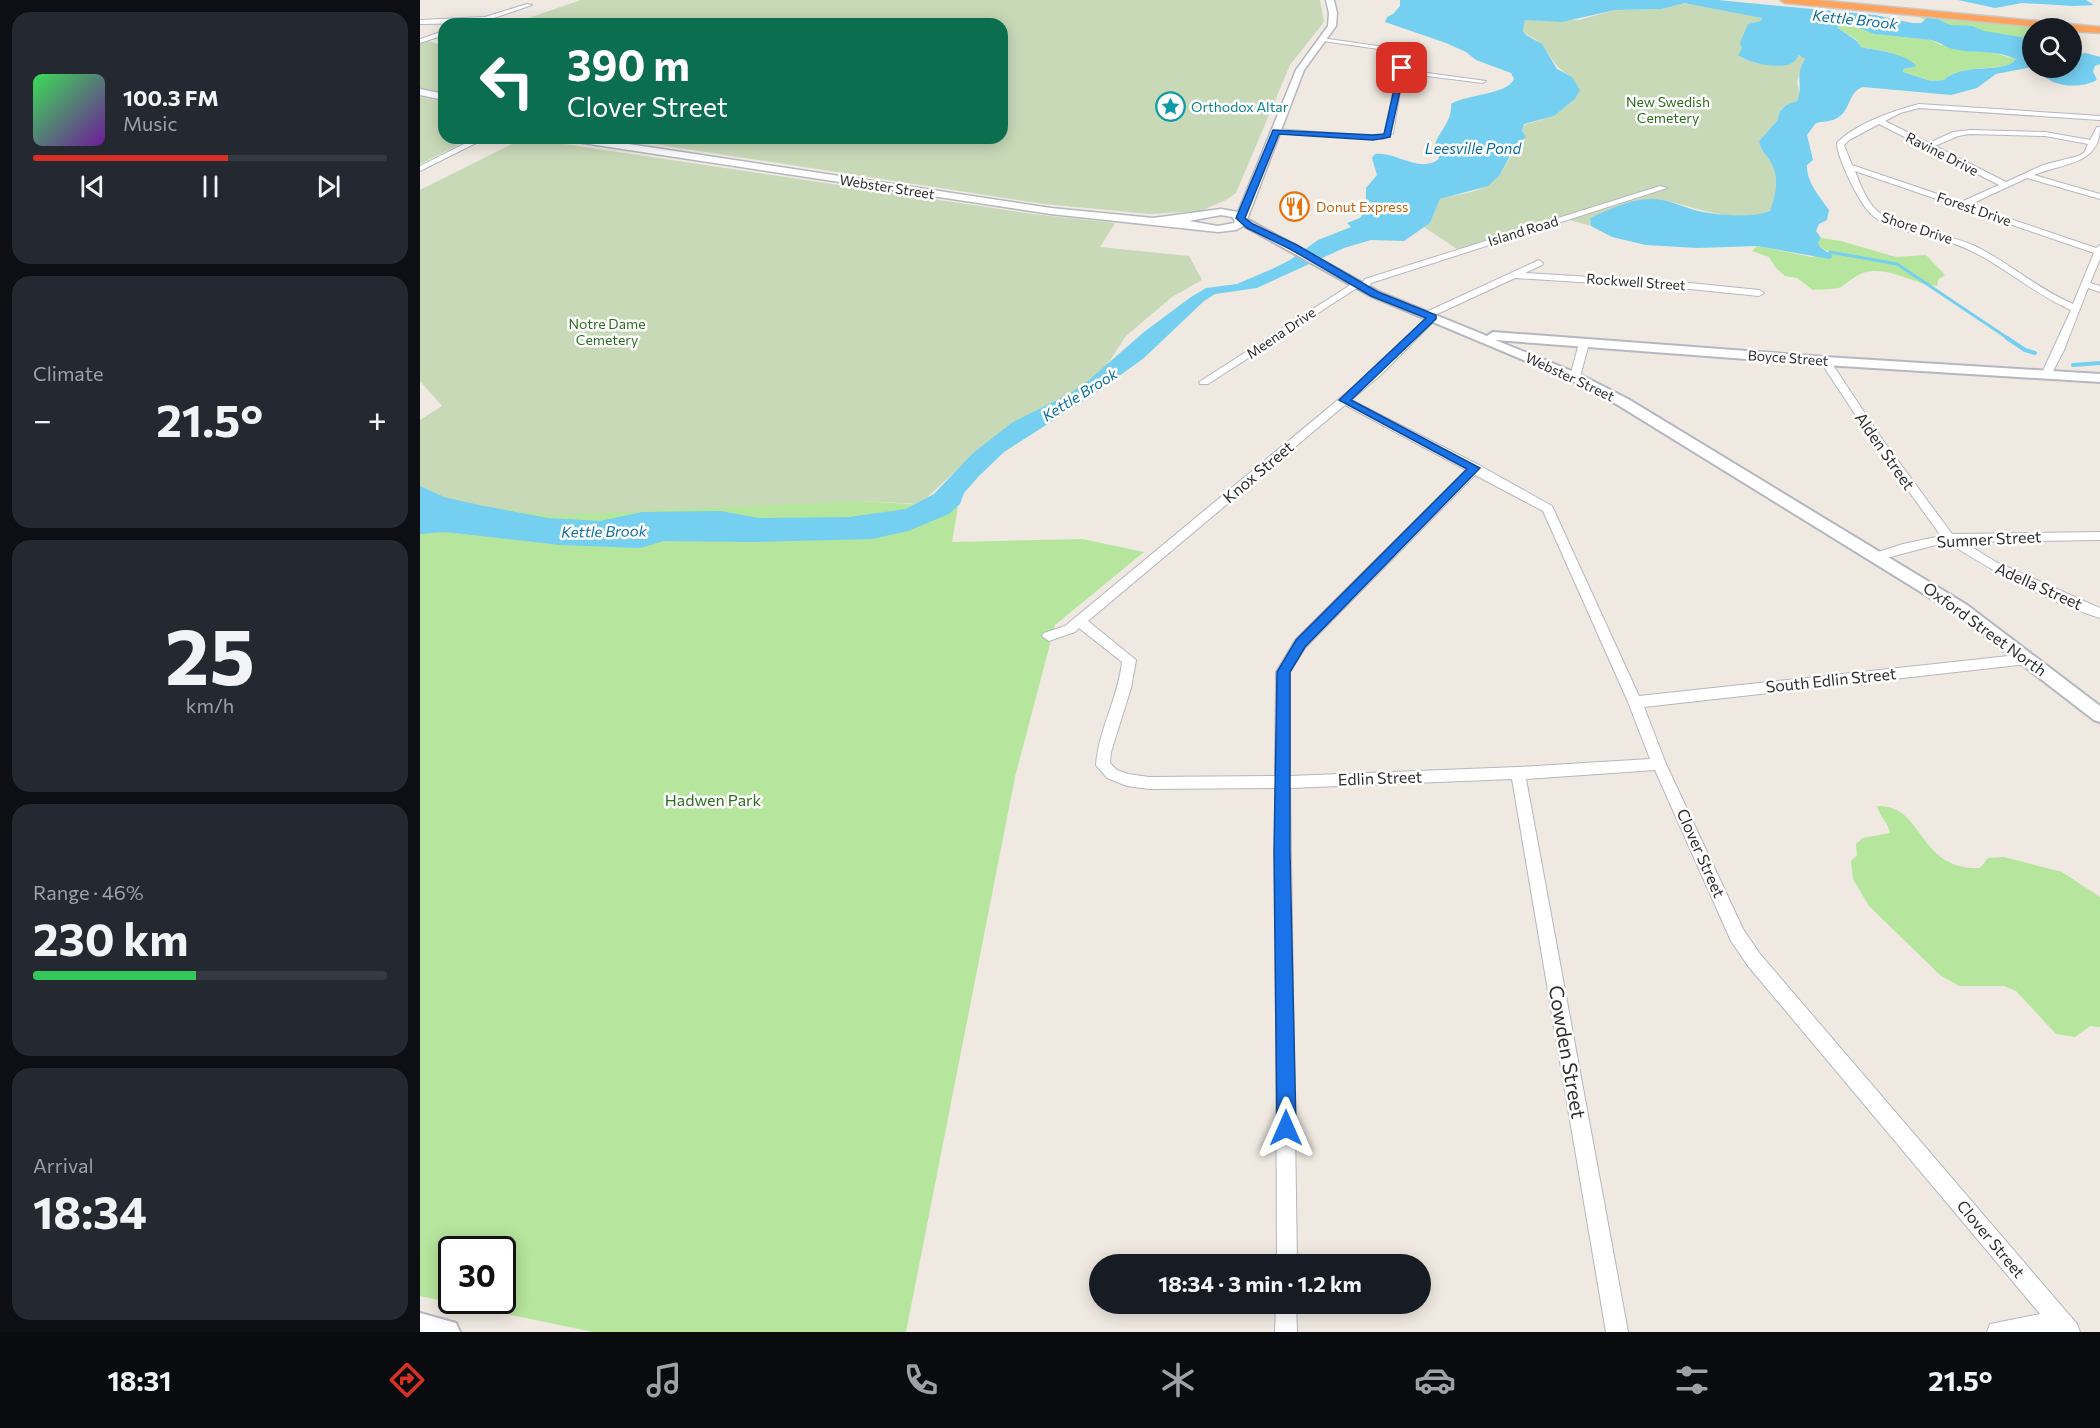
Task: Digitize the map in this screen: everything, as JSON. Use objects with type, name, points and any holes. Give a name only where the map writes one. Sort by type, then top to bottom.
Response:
[{"type":"highway","points":[[1785,0],[2100,30]]},
{"type":"highway","points":[[1846,0],[2100,23]]},
{"type":"main road","points":[[1210,218],[1218,229],[1238,222],[1302,64],[1323,39],[1334,21],[1330,0]]},
{"type":"main road","points":[[420,92],[438,96]]},
{"type":"main road","name":"Webster Street","points":[[609,144],[1058,212],[1152,221],[1210,218]]},
{"type":"main road","points":[[1210,218],[1250,195]]},
{"type":"main road","points":[[1210,218],[1231,213],[1238,222]]},
{"type":"street","points":[[489,18],[529,4]]},
{"type":"street","points":[[420,22],[438,21]]},
{"type":"street","points":[[420,41],[438,35]]},
{"type":"street","points":[[1276,131],[1373,138],[1387,135],[1400,71],[1411,55],[1409,51],[1323,39]]},
{"type":"street","points":[[1400,71],[1483,81]]},
{"type":"street","name":"Shore Drive","points":[[2075,308],[2048,296],[1974,248],[1880,217],[1870,208],[1850,167],[1841,142],[1878,120],[1910,107],[1930,106],[2100,118]]},
{"type":"street","name":"Ravine Drive","points":[[1878,120],[2007,186]]},
{"type":"street","points":[[1962,205],[2046,167],[2081,158],[2100,129]]},
{"type":"street","points":[[1929,146],[1956,134],[1970,132],[2045,134],[2092,143]]},
{"type":"street","points":[[420,169],[470,144]]},
{"type":"street","name":"Forest Drive","points":[[1850,167],[2098,250]]},
{"type":"street","points":[[2028,176],[2100,197]]},
{"type":"street","name":"Island Road","points":[[1361,286],[1377,286],[1385,278],[1415,265],[1663,188]]},
{"type":"street","name":"Webster Street","points":[[1238,222],[1293,247],[1361,286],[1575,376],[1642,413],[1872,552]]},
{"type":"street","points":[[2046,375],[2059,350],[2098,250]]},
{"type":"street","points":[[1430,316],[1539,263]]},
{"type":"street","name":"Rockwell Street","points":[[1514,275],[1759,293]]},
{"type":"street","points":[[2084,284],[2100,289]]},
{"type":"street","name":"Meena Drive","points":[[1204,382],[1361,286]]},
{"type":"street","name":"Knox Street","points":[[1049,636],[1070,629],[1378,372],[1430,316]]},
{"type":"street","name":"Boyce Street","points":[[1477,335],[1825,361],[2100,378]]},
{"type":"street","points":[[1575,376],[1584,343]]},
{"type":"street","name":"Alden Street","points":[[1825,361],[1885,451],[1949,538]]},
{"type":"street","name":"Clover Street","points":[[1344,400],[1475,468],[1548,510],[1737,935],[1754,960],[2063,1325]]},
{"type":"street","points":[[1287,1254],[1284,672],[1300,644],[1475,468]]},
{"type":"street","name":"Sumner Street","points":[[1872,552],[1949,538],[2100,536]]},
{"type":"street","name":"Adella Street","points":[[1949,538],[1992,565],[2100,613]]},
{"type":"street","name":"Oxford Street North","points":[[1872,552],[1961,609],[2100,715]]},
{"type":"street","name":"Edlin Street","points":[[1079,621],[1129,660],[1129,674],[1103,748],[1103,765],[1112,774],[1126,780],[1149,783],[1284,782],[1518,773],[1659,764]]},
{"type":"street","name":"South Edlin Street","points":[[1635,702],[2027,658]]},
{"type":"street","name":"Cowden Street","points":[[1518,773],[1617,1332]]},
{"type":"street","points":[[1286,1314],[1286,1332]]},
{"type":"street","points":[[1998,1332],[2063,1325]]},
{"type":"street","points":[[420,1326],[447,1332]]},
{"type":"green space","points":[[581,0],[1320,0],[1324,22],[1290,65],[1236,193],[1200,211],[1150,214],[1044,204],[654,144],[1008,144],[1008,18],[528,18]]},
{"type":"green space","name":"New Swedish Cemetery","points":[[1680,3],[1716,7],[1763,18],[1761,21],[1748,24],[1740,57],[1762,64],[1778,64],[1799,55],[1805,58],[1797,82],[1800,95],[1797,101],[1780,110],[1777,121],[1759,141],[1775,173],[1775,193],[1770,212],[1757,216],[1730,216],[1662,200],[1648,201],[1590,218],[1591,226],[1563,218],[1457,249],[1424,227],[1430,223],[1440,199],[1481,189],[1495,180],[1525,140],[1522,131],[1524,125],[1554,116],[1575,99],[1572,77],[1556,65],[1539,42],[1523,31],[1525,20],[1579,20],[1615,10],[1662,9]]},
{"type":"green space","points":[[1917,16],[2022,24],[2022,43],[1938,26]]},
{"type":"green space","points":[[1840,23],[1874,34],[1931,40],[1941,45],[1991,52],[2016,59],[2003,66],[1962,71],[1944,80],[1931,81],[1903,72],[1903,69],[1914,67],[1903,58],[1890,52],[1861,47],[1857,40],[1838,28]]},
{"type":"green space","points":[[427,41],[438,44],[438,91],[420,88],[420,43]]},
{"type":"green space","points":[[420,97],[438,101],[438,144],[460,144],[420,164]]},
{"type":"green space","name":"Notre Dame Cemetery","points":[[512,144],[564,144],[1033,214],[1115,223],[1100,247],[1189,256],[1202,280],[1172,297],[1126,336],[1101,374],[963,464],[920,504],[861,501],[554,515],[450,503],[420,486],[420,420],[442,406],[420,381],[420,190]]},
{"type":"green space","points":[[1821,238],[1841,241],[1896,257],[1926,255],[1945,275],[1938,280],[1937,286],[1881,271],[1873,271],[1859,274],[1838,288],[1813,290],[1797,278],[1785,276],[1769,257],[1752,251],[1757,246],[1812,257],[1830,252],[1820,247],[1818,242]]},
{"type":"green space","name":"Hadwen Park","points":[[420,486],[450,503],[861,501],[958,507],[952,542],[1082,539],[1144,552],[1055,625],[1015,777],[906,1332],[593,1332],[506,1314],[516,1314],[516,1236],[438,1236],[438,1300],[420,1296]]},
{"type":"green space","points":[[1877,806],[1893,808],[1904,815],[1932,849],[1944,859],[1959,866],[1980,868],[1988,858],[2004,857],[2062,872],[2100,897],[2100,1027],[2090,1026],[2075,1037],[2056,1034],[2016,991],[2004,986],[1959,986],[1940,975],[1869,906],[1853,879],[1851,861],[1857,855],[1856,844],[1863,838],[1890,833]]},
{"type":"water","name":"Leesville Pond","points":[[1400,0],[1718,0],[1875,15],[1912,23],[1921,23],[1927,18],[1937,19],[1950,25],[1972,26],[1984,31],[2022,37],[2022,69],[1996,74],[1977,88],[1951,95],[1863,87],[1854,93],[1840,116],[1831,121],[1816,123],[1807,135],[1813,160],[1807,165],[1807,171],[1814,189],[1829,210],[1827,220],[1819,224],[1816,231],[1821,238],[1818,242],[1820,247],[1833,256],[1830,259],[1757,246],[1697,248],[1646,245],[1612,237],[1591,226],[1590,218],[1621,205],[1645,199],[1657,199],[1717,214],[1752,215],[1770,211],[1776,179],[1773,167],[1759,141],[1777,121],[1780,111],[1786,105],[1797,101],[1800,91],[1799,76],[1805,59],[1799,55],[1792,63],[1780,66],[1764,65],[1742,58],[1738,55],[1742,49],[1740,43],[1748,24],[1761,21],[1762,18],[1684,3],[1662,9],[1615,10],[1562,22],[1525,20],[1523,31],[1526,35],[1542,44],[1557,69],[1572,77],[1580,90],[1575,99],[1554,116],[1524,124],[1522,131],[1526,137],[1514,149],[1499,176],[1488,186],[1440,199],[1430,223],[1404,241],[1371,240],[1344,248],[1257,288],[1215,294],[1204,301],[1144,358],[1090,397],[1004,452],[979,476],[964,493],[960,504],[949,514],[908,531],[872,539],[754,542],[664,541],[640,548],[560,545],[445,532],[420,534],[420,486],[444,497],[479,505],[548,518],[600,521],[642,512],[720,511],[759,518],[849,517],[906,509],[934,494],[972,454],[1013,422],[1069,394],[1089,380],[1144,332],[1191,297],[1206,288],[1237,284],[1272,269],[1290,260],[1318,240],[1351,227],[1347,223],[1360,218],[1366,210],[1366,188],[1377,175],[1372,158],[1375,154],[1424,164],[1439,159],[1435,145],[1449,118],[1451,104],[1503,88],[1514,79],[1511,73],[1476,60],[1466,52],[1446,43],[1385,22],[1387,17],[1400,6]],"holes":[[[1840,23],[1874,34],[1931,40],[1954,49],[1995,53],[2016,59],[2010,64],[1962,71],[1944,80],[1931,81],[1903,72],[1903,69],[1916,65],[1903,57],[1861,47],[1857,41],[1838,28]]]},
{"type":"water","points":[[1958,0],[2086,0],[2094,5],[2022,3],[1995,8]]},
{"type":"water","points":[[2082,54],[2100,57],[2100,64],[2095,66],[2093,71],[2097,80],[2070,86],[2046,78],[2082,78]]},
{"type":"waterway","points":[[1830,252],[1897,264],[2009,339]]},
{"type":"waterway","points":[[2007,338],[2025,350],[2035,353]]},
{"type":"waterway","points":[[2073,365],[2100,363]]},
{"type":"place","name":"Orthodox Altar","points":[[1170,107]]},
{"type":"place","name":"Donut Express","points":[[1295,207]]},
{"type":"route","points":[[1286,1128],[1282,852],[1284,672],[1300,644],[1475,468],[1344,400],[1378,372],[1432,317],[1375,294],[1293,247],[1250,226],[1240,218],[1248,204],[1276,131],[1384,137],[1389,133],[1402,68]]},
{"type":"water label","name":"Kettle Brook","points":[[1855,20]]},
{"type":"water label","name":"Kettle Brook","points":[[1080,395]]},
{"type":"water label","name":"Kettle Brook","points":[[604,532]]}]
